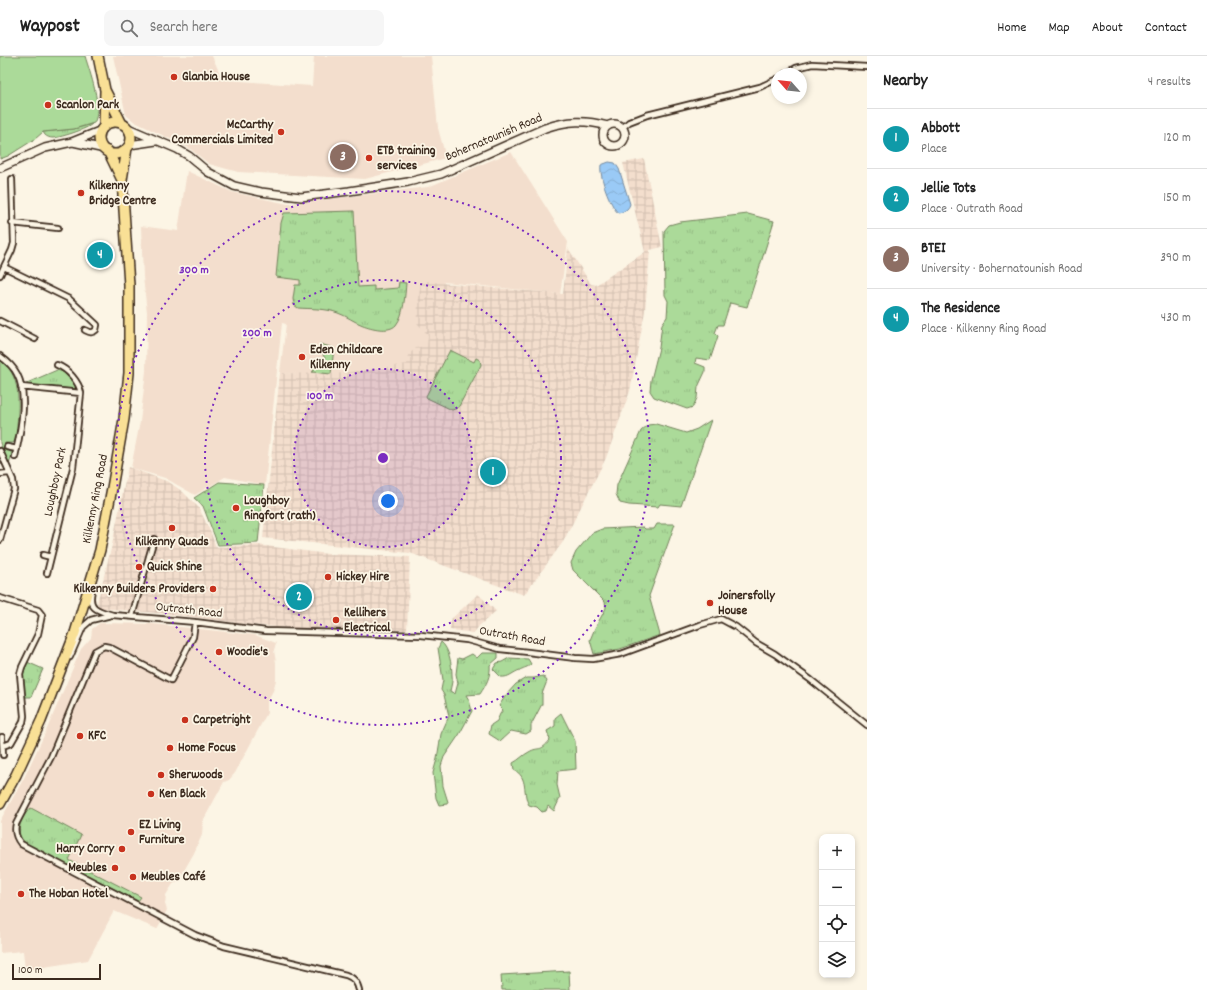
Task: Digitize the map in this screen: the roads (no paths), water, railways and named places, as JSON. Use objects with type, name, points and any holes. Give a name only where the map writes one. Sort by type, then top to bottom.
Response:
[{"type":"highway","points":[[98,56],[105,90],[103,129],[100,140],[106,150],[118,153],[128,146],[131,136],[105,90]]},
{"type":"highway","points":[[103,129],[112,122],[125,126]]},
{"type":"highway","name":"Kilkenny Ring Road","points":[[0,804],[16,775],[58,679],[87,595],[100,550],[123,427],[129,373],[129,285],[122,180],[128,146]]},
{"type":"highway","name":"Kilkenny Ring Road","points":[[106,150],[122,180]]},
{"type":"street","points":[[796,68],[812,64],[867,67]]},
{"type":"street","points":[[606,129],[617,125],[622,128],[629,122],[647,115],[760,87],[771,82]]},
{"type":"street","name":"Bohernatounish Road","points":[[125,126],[181,151],[208,172],[234,186],[260,192],[301,196],[349,191],[408,182],[441,174],[560,123],[573,121],[594,122],[606,129],[604,138],[607,144],[613,146],[618,145],[625,139],[625,133],[622,128]]},
{"type":"street","points":[[0,168],[45,148],[72,142],[103,129]]},
{"type":"street","name":"Bohernatounish Road","points":[[128,146],[156,141]]},
{"type":"street","points":[[72,142],[106,150]]},
{"type":"street","points":[[0,275],[14,243],[12,223],[12,179]]},
{"type":"street","points":[[12,223],[58,228]]},
{"type":"street","points":[[4,267],[69,299],[97,325],[96,330],[93,332],[90,333],[85,330]]},
{"type":"street","points":[[0,321],[35,339]]},
{"type":"street","points":[[0,356],[9,363],[17,374],[21,387],[23,407],[22,426],[15,457]]},
{"type":"street","points":[[21,387],[82,393],[75,380],[61,366],[57,365]]},
{"type":"street","name":"Loughboy Park","points":[[47,573],[73,468],[82,393]]},
{"type":"street","points":[[7,447],[17,449]]},
{"type":"street","points":[[0,451],[13,480],[14,489],[2,526],[0,540]]},
{"type":"street","points":[[0,474],[9,473]]},
{"type":"street","points":[[132,616],[154,539]]},
{"type":"street","name":"Outrath Road","points":[[100,550],[98,570],[91,596],[91,603],[100,611],[113,615],[195,622],[266,631],[421,635],[467,640],[500,649],[593,659],[621,654],[700,625],[721,619],[736,627],[756,643],[775,654],[811,680],[867,725]]},
{"type":"street","points":[[43,555],[51,557]]},
{"type":"street","points":[[0,598],[38,610],[42,615],[38,634],[20,674],[24,716],[23,722],[11,743],[3,746]]},
{"type":"street","name":"Outrath Road","points":[[58,679],[71,656],[83,627],[91,620],[113,615]]},
{"type":"street","points":[[195,622],[193,637],[171,680],[109,647],[104,646],[95,650],[51,757],[16,824],[15,834],[17,840],[34,851],[195,935],[224,946],[346,975],[353,978],[358,984],[359,990]]},
{"type":"street","points":[[2,736],[3,755]]},
{"type":"water","points":[[609,162],[615,163],[619,169],[630,204],[627,209],[620,213],[618,213],[612,204],[602,176],[601,165]]},
{"type":"place","name":"Glanbia House","points":[[174,77]]},
{"type":"place","name":"Scanlon Park","points":[[48,105]]},
{"type":"place","name":"McCarthy Commercials Limited","points":[[281,132]]},
{"type":"place","name":"BTEI","points":[[343,157]]},
{"type":"place","name":"ETB training services","points":[[369,158]]},
{"type":"place","name":"Kilkenny Bridge Centre","points":[[81,193]]},
{"type":"place","name":"The Residence","points":[[100,255]]},
{"type":"place","name":"Eden Childcare Kilkenny","points":[[302,357]]},
{"type":"place","name":"Abbott","points":[[493,472]]},
{"type":"place","name":"Loughboy Ringfort (rath)","points":[[236,508]]},
{"type":"place","name":"Kilkenny Quads","points":[[172,528]]},
{"type":"place","name":"Quick Shine","points":[[139,567]]},
{"type":"place","name":"Hickey Hire","points":[[328,577]]},
{"type":"place","name":"Kilkenny Builders Providers","points":[[213,589]]},
{"type":"place","name":"Jellie Tots","points":[[299,597]]},
{"type":"place","name":"Joinersfolly House","points":[[710,603]]},
{"type":"place","name":"Kellihers Electrical","points":[[336,620]]},
{"type":"place","name":"Woodie's","points":[[219,652]]},
{"type":"place","name":"Carpetright","points":[[185,720]]},
{"type":"place","name":"KFC","points":[[80,736]]},
{"type":"place","name":"Home Focus","points":[[170,748]]},
{"type":"place","name":"Sherwoods","points":[[161,775]]},
{"type":"place","name":"Ken Black","points":[[151,794]]},
{"type":"place","name":"EZ Living Furniture","points":[[131,832]]},
{"type":"place","name":"Harry Corry","points":[[122,849]]},
{"type":"place","name":"Meubles","points":[[115,868]]},
{"type":"place","name":"Meubles Café","points":[[133,877]]},
{"type":"place","name":"The Hoban Hotel","points":[[21,894]]}]
